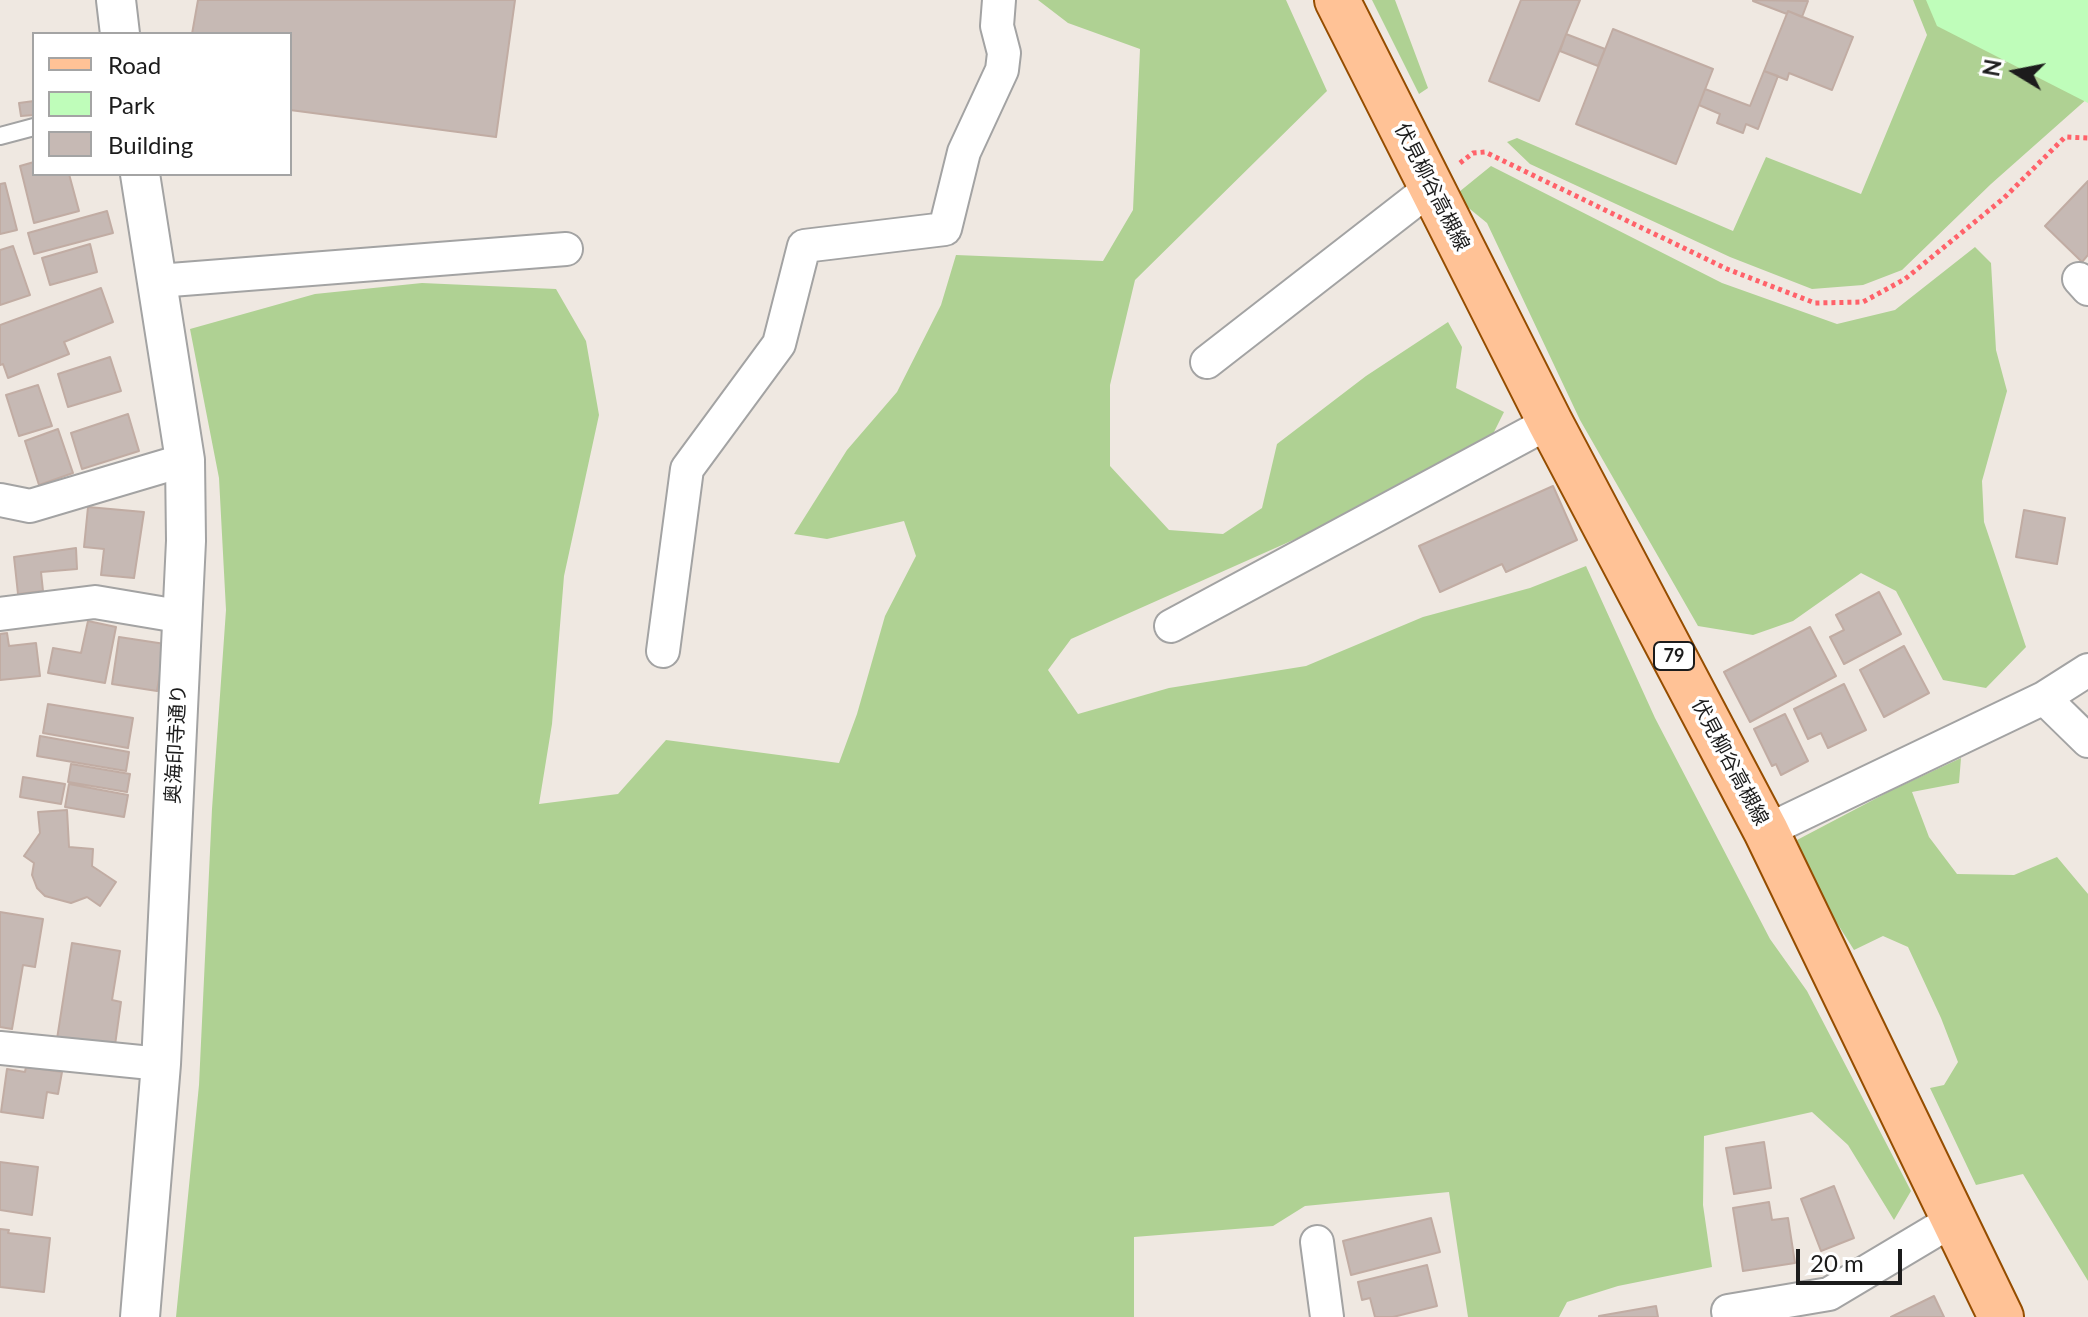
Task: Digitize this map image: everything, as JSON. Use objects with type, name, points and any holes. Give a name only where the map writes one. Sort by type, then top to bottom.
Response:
[{"type":"main road","name":"伏見柳谷高槻線","points":[[1337,0],[1550,422],[1766,831],[2001,1317]]},
{"type":"street","points":[[116,0],[120,32]]},
{"type":"street","points":[[663,651],[687,469],[779,344],[804,246],[945,229],[964,152],[1002,70],[1004,53],[997,26],[999,0]]},
{"type":"street","name":"奥海印寺通り","points":[[140,176],[185,460],[184,617],[161,1064],[140,1317]]},
{"type":"street","points":[[1207,362],[1432,187]]},
{"type":"street","points":[[158,281],[566,249]]},
{"type":"street","points":[[1171,626],[1550,422]]},
{"type":"street","points":[[0,500],[30,506],[185,460]]},
{"type":"street","points":[[0,614],[95,602],[184,617]]},
{"type":"street","points":[[1766,831],[2044,698],[2088,670]]},
{"type":"street","points":[[2044,698],[2088,741]]},
{"type":"street","points":[[0,1048],[161,1064]]},
{"type":"street","points":[[1729,1317],[1728,1311],[1829,1294],[1953,1220]]},
{"type":"street","points":[[1317,1242],[1327,1317]]},
{"type":"lane","points":[[0,136],[32,128]]},
{"type":"path","points":[[1432,187],[1473,153],[1485,152],[1727,269],[1815,303],[1863,302],[1905,279],[2004,198],[2065,137],[2088,138]]},
{"type":"green space","points":[[1038,0],[1286,0],[1327,91],[1135,280],[1110,385],[1110,466],[1169,530],[1223,534],[1262,508],[1277,444],[1366,376],[1448,322],[1462,347],[1456,388],[1504,412],[1493,434],[1309,533],[1071,639],[1048,670],[1078,714],[1169,688],[1306,666],[1423,617],[1530,588],[1586,566],[1655,718],[1770,939],[1807,991],[1911,1191],[1894,1220],[1848,1145],[1812,1112],[1704,1136],[1703,1205],[1712,1267],[1618,1286],[1567,1302],[1559,1317],[1468,1317],[1449,1192],[1305,1206],[1273,1226],[1134,1237],[1134,1317],[176,1317],[199,1085],[212,809],[226,610],[219,478],[190,329],[315,294],[422,283],[556,289],[586,341],[599,415],[564,576],[552,724],[539,804],[618,794],[666,740],[839,763],[857,714],[885,616],[916,556],[904,521],[827,539],[794,534],[847,450],[897,392],[941,305],[956,255],[1103,261],[1133,210],[1140,49],[1068,23]]},
{"type":"green space","points":[[1372,0],[1395,0],[1428,88],[1419,94]]},
{"type":"green space","points":[[1913,0],[2033,0],[2088,98],[1991,184],[1902,270],[1863,285],[1812,289],[1730,257],[1530,164],[1507,142],[1517,138],[1733,231],[1766,157],[1861,194],[1927,35]]},
{"type":"green space","points":[[1926,0],[2088,0],[2088,103],[1937,26]]},
{"type":"green space","points":[[1491,166],[1722,283],[1837,324],[1895,310],[1975,247],[1991,263],[1996,350],[2007,391],[1982,481],[1984,522],[2026,647],[1986,688],[1943,680],[1896,591],[1861,573],[1793,621],[1753,635],[1698,626],[1580,420],[1487,223],[1454,196]]},
{"type":"green space","points":[[1961,758],[1959,783],[1912,792],[1929,837],[1957,874],[2014,875],[2057,857],[2088,894],[2088,1281],[2023,1174],[1976,1185],[1930,1088],[1944,1085],[1958,1062],[1908,947],[1883,936],[1854,950],[1820,896],[1797,840]]},
{"type":"building","points":[[198,0],[515,0],[496,137],[292,110],[292,32],[192,32]]},
{"type":"building","points":[[1521,0],[1580,0],[1539,101],[1489,81]]},
{"type":"building","points":[[1753,0],[1808,1],[1802,17]]},
{"type":"building","points":[[1788,11],[1853,37],[1832,90],[1789,73],[1787,80],[1764,71]]},
{"type":"building","points":[[1613,29],[1713,69],[1676,164],[1576,124]]},
{"type":"building","points":[[1566,34],[1605,49],[1598,66],[1560,51]]},
{"type":"building","points":[[1764,71],[1778,76],[1758,129],[1746,124],[1743,133],[1717,123],[1720,114],[1699,105],[1705,89],[1750,106]]},
{"type":"building","points":[[32,101],[32,115],[21,116],[19,103]]},
{"type":"building","points":[[32,163],[32,176],[70,176],[79,211],[34,223],[20,166]]},
{"type":"building","points":[[2088,181],[2088,255],[2082,262],[2045,226]]},
{"type":"building","points":[[5,183],[17,230],[0,234],[0,184]]},
{"type":"building","points":[[107,211],[113,233],[34,254],[28,233]]},
{"type":"building","points":[[90,244],[97,272],[50,285],[42,258]]},
{"type":"building","points":[[13,246],[30,295],[0,305],[0,250]]},
{"type":"building","points":[[101,288],[113,322],[64,342],[69,354],[8,378],[3,364],[0,365],[0,325]]},
{"type":"building","points":[[110,357],[121,391],[68,407],[58,374]]},
{"type":"building","points":[[38,385],[52,426],[19,436],[6,395]]},
{"type":"building","points":[[128,414],[139,451],[82,469],[71,433]]},
{"type":"building","points":[[58,429],[73,473],[39,485],[25,441]]},
{"type":"building","points":[[1553,486],[1577,540],[1506,572],[1502,564],[1440,592],[1419,546]]},
{"type":"building","points":[[88,507],[144,512],[134,578],[101,575],[104,549],[84,547]]},
{"type":"building","points":[[2024,510],[2065,518],[2057,564],[2016,557]]},
{"type":"building","points":[[76,548],[77,569],[41,572],[43,591],[18,594],[14,557]]},
{"type":"building","points":[[1879,592],[1901,634],[1844,664],[1830,637],[1844,630],[1836,615]]},
{"type":"building","points":[[88,621],[116,627],[105,683],[48,673],[53,648],[81,653]]},
{"type":"building","points":[[1810,627],[1836,676],[1750,722],[1724,672]]},
{"type":"building","points":[[7,633],[9,646],[36,643],[40,676],[0,680],[0,634]]},
{"type":"building","points":[[119,637],[165,644],[157,691],[112,684]]},
{"type":"building","points":[[1904,646],[1929,693],[1884,717],[1860,670]]},
{"type":"building","points":[[1844,684],[1866,730],[1828,748],[1821,733],[1808,739],[1794,709]]},
{"type":"building","points":[[48,704],[133,718],[128,748],[43,733]]},
{"type":"building","points":[[1785,714],[1808,761],[1781,775],[1776,764],[1772,766],[1754,729]]},
{"type":"building","points":[[40,736],[129,752],[126,771],[37,756]]},
{"type":"building","points":[[71,764],[130,774],[127,792],[68,782]]},
{"type":"building","points":[[23,777],[65,784],[61,804],[20,797]]},
{"type":"building","points":[[69,784],[128,795],[124,817],[65,807]]},
{"type":"building","points":[[67,810],[69,847],[93,849],[92,866],[116,882],[100,906],[87,897],[71,903],[45,896],[37,888],[32,875],[34,863],[24,856],[40,833],[38,812]]},
{"type":"building","points":[[0,912],[43,919],[35,967],[23,965],[12,1029],[0,1027]]},
{"type":"building","points":[[72,943],[120,951],[112,1000],[121,1002],[115,1045],[57,1039]]},
{"type":"building","points":[[26,1067],[62,1072],[58,1094],[47,1092],[43,1118],[1,1112],[7,1069],[25,1072]]},
{"type":"building","points":[[1764,1142],[1771,1188],[1734,1194],[1726,1148]]},
{"type":"building","points":[[0,1162],[38,1167],[32,1215],[0,1210]]},
{"type":"building","points":[[1834,1186],[1854,1238],[1821,1251],[1801,1199]]},
{"type":"building","points":[[1769,1202],[1772,1220],[1788,1218],[1795,1263],[1743,1271],[1733,1208]]},
{"type":"building","points":[[1431,1218],[1440,1252],[1351,1275],[1343,1241]]},
{"type":"building","points":[[0,1229],[9,1230],[8,1233],[50,1238],[44,1292],[0,1287]]},
{"type":"building","points":[[1427,1265],[1437,1306],[1393,1317],[1375,1317],[1370,1298],[1362,1300],[1358,1282]]},
{"type":"building","points":[[1934,1296],[1944,1317],[1891,1317]]},
{"type":"building","points":[[1656,1306],[1658,1317],[1599,1317],[1599,1316]]}]
